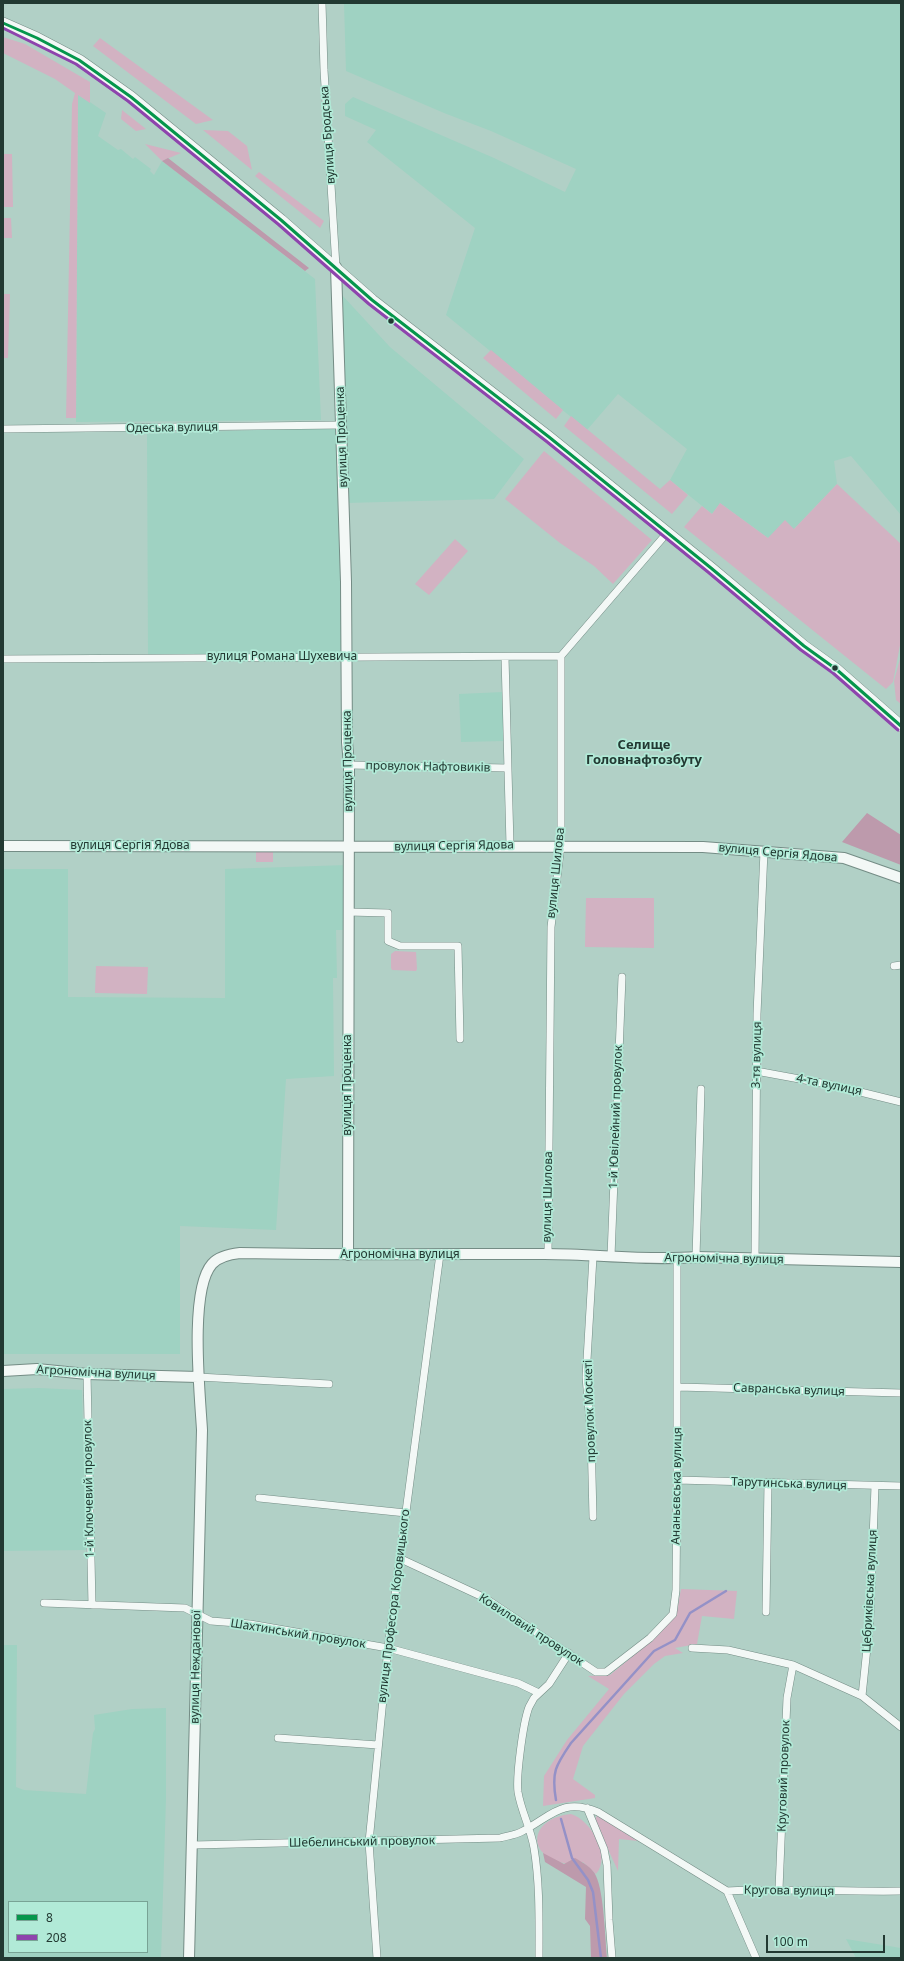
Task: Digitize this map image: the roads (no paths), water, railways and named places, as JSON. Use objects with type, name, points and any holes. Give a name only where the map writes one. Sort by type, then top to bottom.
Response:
[{"type":"main road","points":[[3,23],[73,56],[109,80],[182,137],[336,267],[377,304],[549,437],[711,568],[804,646],[836,669],[901,726]]},
{"type":"street","name":"вулиця Бродська","points":[[322,3],[324,70],[336,267]]},
{"type":"street","name":"вулиця Проценка","points":[[336,267],[342,425],[347,657],[347,742],[349,765],[348,1255]]},
{"type":"street","name":"Одеська вулиця","points":[[3,429],[342,425]]},
{"type":"street","points":[[561,656],[667,533]]},
{"type":"street","name":"вулиця Романа Шухевича","points":[[3,659],[561,656]]},
{"type":"street","name":"вулиця Шилова","points":[[548,1254],[551,927],[561,845],[561,656]]},
{"type":"street","name":"провулок Нафтовиків","points":[[505,657],[510,846]]},
{"type":"street","name":"провулок Нафтовиків","points":[[349,765],[508,768]]},
{"type":"street","name":"вулиця Сергія Ядова","points":[[3,846],[348,847],[561,845],[703,847],[844,858],[901,878]]},
{"type":"street","name":"3-тя вулиця","points":[[755,1260],[756,1071],[764,851]]},
{"type":"street","points":[[348,912],[388,913],[388,941],[400,946],[458,946],[460,1039]]},
{"type":"street","name":"1-й Ювілейний провулок","points":[[611,1256],[622,977]]},
{"type":"street","name":"4-та вулиця","points":[[756,1071],[832,1085],[901,1102]]},
{"type":"street","points":[[696,1257],[701,1089]]},
{"type":"street","name":"Агрономічна вулиця","points":[[3,1371],[37,1370],[87,1374],[198,1377],[200,1301],[204,1279],[213,1262],[230,1254],[548,1254],[593,1257],[696,1257],[900,1264]]},
{"type":"street","name":"вулиця Професора Коровицького","points":[[377,1958],[369,1842],[388,1648],[401,1559],[440,1254]]},
{"type":"street","name":"провулок Москеті","points":[[593,1257],[586,1377],[591,1435],[593,1518]]},
{"type":"street","name":"Ананьєвська вулиця","points":[[596,1672],[606,1672],[650,1638],[673,1614],[676,1590],[678,1387],[677,1258]]},
{"type":"street","name":"1-й Ключевий провулок","points":[[87,1374],[92,1605]]},
{"type":"street","points":[[198,1377],[329,1384]]},
{"type":"street","name":"вулиця Нежданової","points":[[189,1958],[202,1430],[198,1377]]},
{"type":"street","name":"Савранська вулиця","points":[[678,1387],[901,1393]]},
{"type":"street","name":"Тарутинська вулиця","points":[[677,1480],[901,1486]]},
{"type":"street","points":[[766,1612],[768,1483]]},
{"type":"street","name":"Цебриківська вулиця","points":[[862,1696],[870,1619],[875,1486]]},
{"type":"street","points":[[259,1498],[406,1513]]},
{"type":"street","name":"Ковиловий провулок","points":[[401,1559],[485,1598],[596,1672]]},
{"type":"street","name":"Шахтинський провулок","points":[[44,1603],[180,1607],[211,1621],[250,1624],[388,1648],[518,1683],[539,1693]]},
{"type":"street","points":[[692,1648],[728,1650],[793,1665],[862,1696],[901,1727]]},
{"type":"street","points":[[539,1958],[539,1907],[534,1847],[520,1800],[518,1779],[526,1715],[531,1702],[549,1684],[569,1653]]},
{"type":"street","name":"Круговий провулок","points":[[779,1889],[787,1698],[793,1665]]},
{"type":"street","points":[[278,1738],[378,1745]]},
{"type":"street","name":"Шебелинський провулок","points":[[192,1845],[500,1838],[520,1833],[561,1808],[570,1806],[587,1808],[598,1812],[727,1891]]},
{"type":"street","points":[[587,1808],[604,1849],[607,1866],[612,1958]]},
{"type":"street","name":"Кругова вулиця","points":[[756,1958],[727,1891],[779,1889],[833,1892],[901,1891]]},
{"type":"waterway","points":[[556,1800],[554,1782],[556,1769],[558,1763],[571,1743],[654,1651],[675,1640],[690,1613],[726,1591]]},
{"type":"waterway","points":[[561,1819],[572,1858],[588,1880],[593,1892],[601,1958]]},
{"type":"district","name":"Селище Головнафтозбуту","points":[[644,752]]}]
